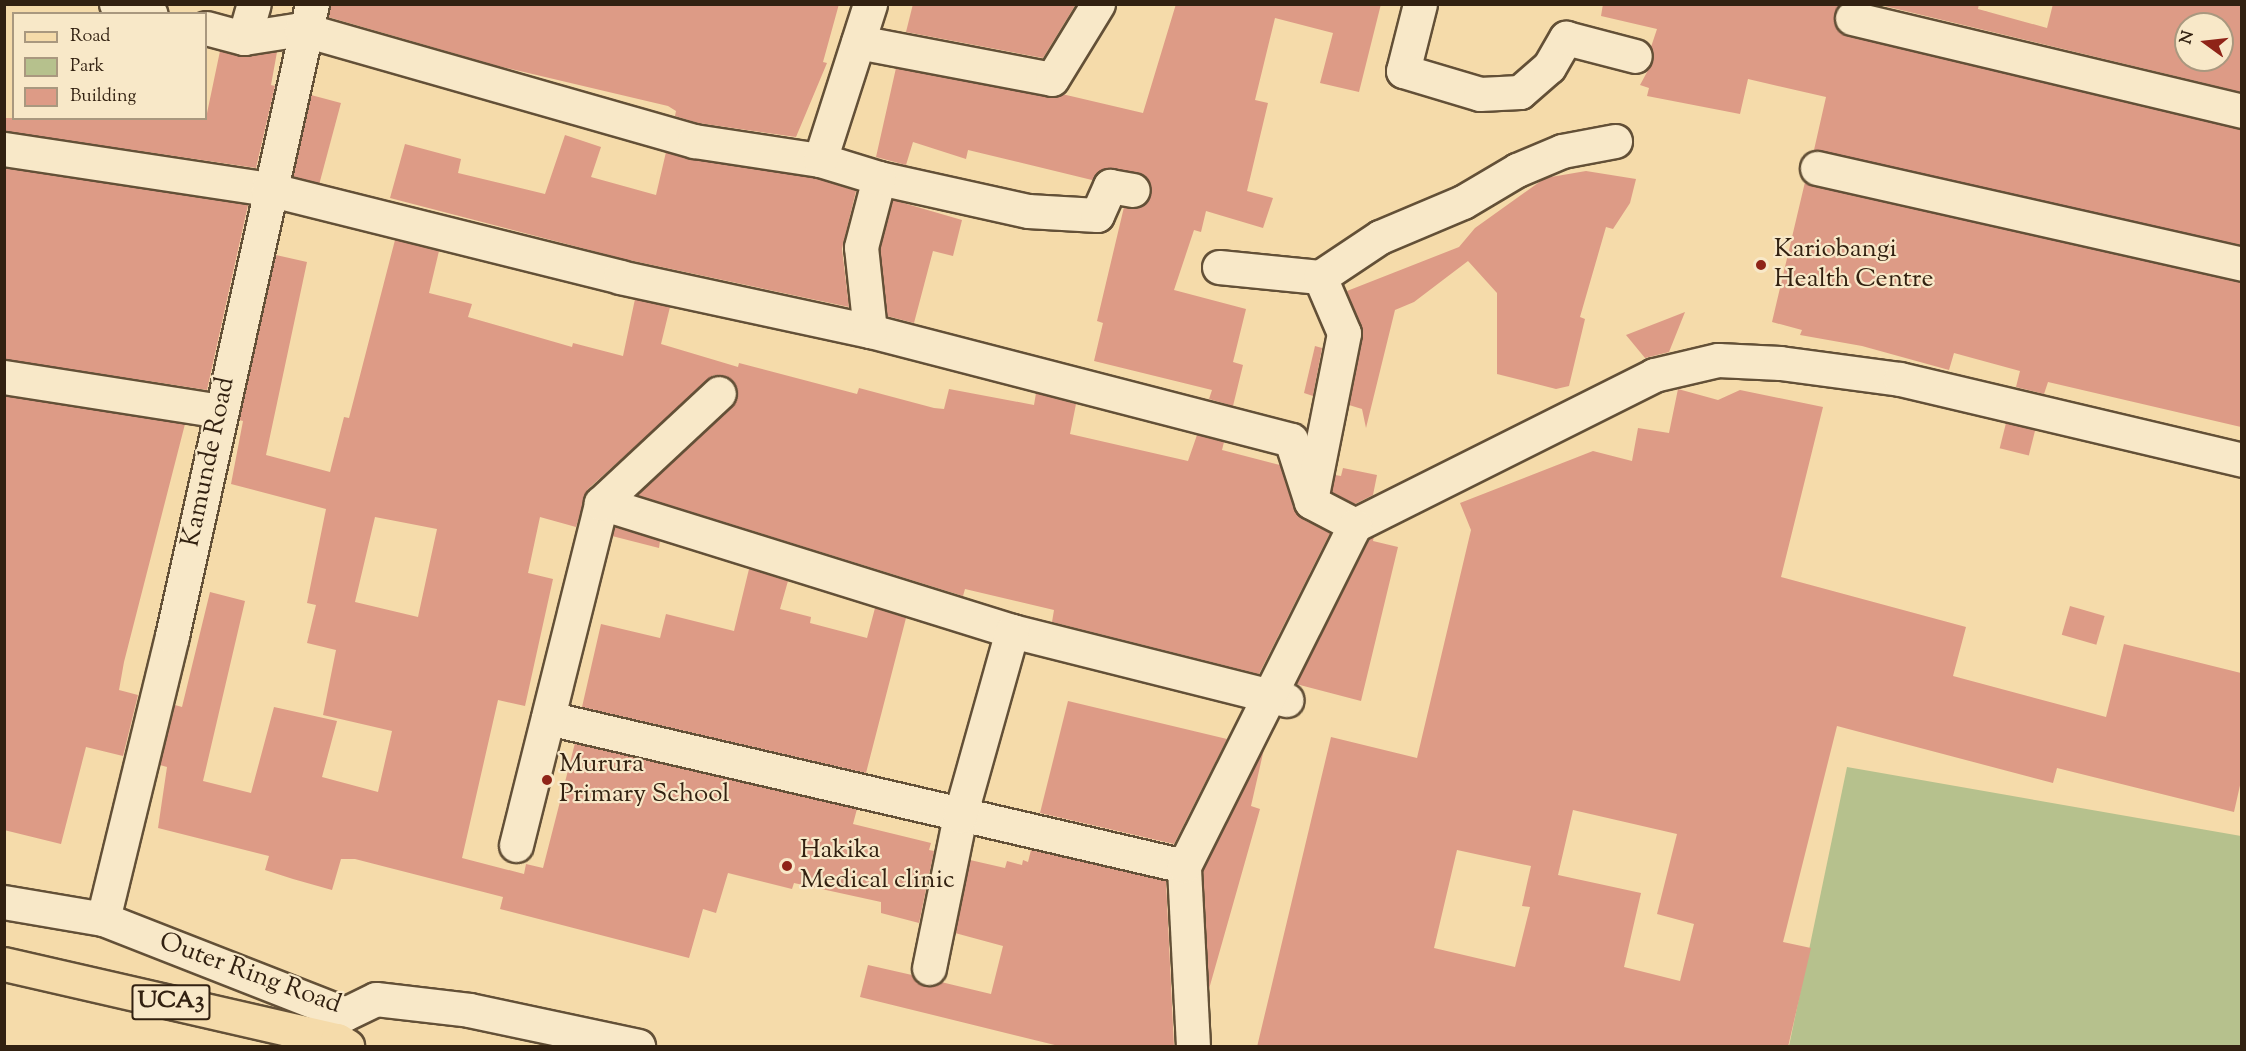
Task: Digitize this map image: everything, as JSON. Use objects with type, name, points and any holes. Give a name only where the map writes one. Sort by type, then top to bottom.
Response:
[{"type":"main road","name":"Outer Ring Road","points":[[4,964],[343,1034]]},
{"type":"street","points":[[116,4],[144,12]]},
{"type":"street","points":[[244,38],[254,4]]},
{"type":"street","name":"Kamunde Road","points":[[103,919],[172,636],[268,189],[312,4]]},
{"type":"street","points":[[820,160],[870,4]]},
{"type":"street","points":[[858,42],[1052,79],[1098,4]]},
{"type":"street","points":[[1420,4],[1403,71],[1480,94],[1520,92],[1549,67],[1566,38],[1635,56]]},
{"type":"street","points":[[1852,18],[2241,111]]},
{"type":"street","points":[[207,28],[244,38],[301,29],[694,141],[820,160],[879,178],[1028,211],[1097,215],[1110,186],[1133,190]]},
{"type":"street","points":[[1219,267],[1320,277],[1380,237],[1463,202],[1525,166],[1562,151],[1615,141]]},
{"type":"street","points":[[4,149],[268,189],[620,277],[870,331],[1291,440],[1311,502],[1354,525]]},
{"type":"street","points":[[1817,168],[2241,264]]},
{"type":"street","points":[[870,331],[861,247],[879,178]]},
{"type":"street","points":[[1311,502],[1344,333],[1320,277]]},
{"type":"street","points":[[1193,1047],[1184,866],[1354,525],[1654,375],[1718,360],[1780,363],[1900,379],[2241,460]]},
{"type":"street","points":[[4,377],[220,411]]},
{"type":"street","points":[[516,845],[601,503],[719,393]]},
{"type":"street","points":[[601,503],[1012,632],[1286,700]]},
{"type":"street","points":[[928,968],[960,816],[1012,632]]},
{"type":"street","points":[[548,718],[960,816],[1184,866]]},
{"type":"street","name":"Outer Ring Road","points":[[4,902],[103,919],[343,1034],[376,999],[470,1010],[638,1047]]},
{"type":"green space","points":[[1847,767],[2241,836],[2241,1046],[1789,1046]]},
{"type":"building","points":[[330,4],[839,4],[823,62],[827,63],[796,137],[698,123],[675,116],[676,111],[668,106],[498,66],[328,17]]},
{"type":"building","points":[[913,4],[1076,4],[1043,58],[906,32]]},
{"type":"building","points":[[1176,4],[1381,4],[1359,92],[1320,83],[1333,33],[1275,18],[1255,100],[1268,103],[1247,191],[1273,198],[1263,228],[1206,211],[1201,232],[1194,230],[1174,290],[1246,309],[1233,362],[1243,365],[1233,406],[1209,399],[1212,390],[1094,361],[1103,323],[1097,321],[1124,207],[1140,207],[1151,194],[1145,175],[1106,168],[1092,180],[968,150],[966,159],[913,142],[906,165],[876,157],[896,68],[1048,97],[1062,94],[1143,113]]},
{"type":"building","points":[[1603,4],[1839,4],[1834,23],[1848,36],[2241,129],[2241,245],[1814,150],[1826,97],[1748,79],[1740,114],[1647,96],[1649,88],[1640,85],[1653,61],[1651,47],[1657,29],[1601,16]]},
{"type":"building","points":[[1876,4],[1979,4],[1978,9],[2047,28],[2053,4],[2241,4],[2241,92]]},
{"type":"building","points":[[220,51],[246,57],[277,52],[271,85],[275,86],[256,168],[4,131],[4,118],[12,118],[12,120],[207,120]]},
{"type":"building","points":[[311,95],[341,103],[319,183],[290,175]]},
{"type":"building","points":[[565,135],[601,147],[591,177],[656,195],[666,152],[816,178],[856,191],[842,249],[849,307],[624,259],[390,198],[405,144],[461,159],[458,173],[545,194]]},
{"type":"building","points":[[4,168],[248,205],[207,390],[4,359]]},
{"type":"building","points":[[1586,171],[1636,179],[1630,203],[1613,229],[1606,227],[1580,317],[1585,319],[1569,386],[1556,389],[1497,374],[1497,293],[1468,261],[1414,302],[1395,310],[1366,428],[1362,409],[1349,405],[1362,336],[1347,291],[1459,247],[1475,228],[1545,178]]},
{"type":"building","points":[[1805,182],[2241,282],[2241,427],[2048,382],[2044,394],[2016,387],[2020,371],[1954,353],[1949,370],[1862,346],[1800,335],[1802,330],[1772,322]]},
{"type":"building","points":[[893,200],[962,220],[953,256],[933,251],[914,323],[887,316],[880,248]]},
{"type":"building","points":[[395,240],[439,251],[429,293],[472,304],[468,317],[572,347],[573,343],[623,356],[635,299],[670,307],[661,344],[738,367],[739,363],[857,394],[859,388],[944,409],[949,389],[1034,405],[1036,393],[1076,404],[1070,434],[1188,461],[1197,435],[1224,442],[1222,450],[1280,465],[1294,509],[1302,519],[1330,533],[1259,674],[1052,622],[1054,610],[965,589],[963,596],[637,495],[732,406],[737,389],[733,381],[714,375],[588,489],[576,527],[540,517],[528,573],[553,579],[525,706],[498,700],[462,858],[524,874],[526,864],[543,868],[575,743],[857,809],[853,824],[931,843],[929,850],[934,851],[919,923],[881,913],[881,902],[794,883],[792,889],[728,873],[716,913],[703,909],[689,958],[500,909],[503,897],[355,859],[341,859],[332,890],[265,870],[269,856],[158,828],[167,767],[160,765],[175,705],[182,707],[210,592],[245,601],[203,781],[251,793],[274,707],[337,721],[322,777],[378,792],[392,731],[323,715],[336,650],[307,643],[316,605],[307,603],[326,509],[231,484],[243,421],[239,420],[276,255],[307,262],[266,455],[330,472],[344,417],[349,418]],"holes":[[[375,517],[437,529],[418,617],[355,602]]]},
{"type":"building","points":[[1685,312],[1669,352],[1645,358],[1626,335]]},
{"type":"building","points":[[1315,346],[1322,348],[1313,396],[1304,393]]},
{"type":"building","points":[[1678,389],[1718,400],[1740,390],[1823,407],[1781,577],[1966,627],[1953,676],[2106,717],[2124,644],[2241,673],[2241,781],[2234,812],[2057,768],[2053,783],[1837,726],[1783,942],[1811,948],[1788,1047],[1257,1047],[1331,737],[1417,758],[1471,530],[1460,503],[1593,451],[1632,461],[1638,428],[1669,433]],"holes":[[[1573,810],[1677,834],[1657,914],[1694,924],[1680,981],[1624,967],[1641,893],[1558,875]],[[1457,850],[1531,866],[1522,906],[1530,907],[1515,967],[1434,948]]]},
{"type":"building","points":[[4,396],[185,424],[124,662],[119,690],[138,695],[123,756],[86,747],[61,844],[4,830]]},
{"type":"building","points":[[2006,423],[2035,430],[2029,455],[2000,448]]},
{"type":"building","points":[[1343,468],[1377,475],[1373,495],[1355,504],[1332,492],[1335,475],[1341,476]]},
{"type":"building","points":[[614,527],[660,541],[659,548],[612,536]]},
{"type":"building","points":[[1374,536],[1373,541],[1398,547],[1361,701],[1296,684],[1369,539]]},
{"type":"building","points":[[749,569],[788,581],[780,609],[811,617],[810,623],[867,638],[875,608],[906,618],[866,773],[582,707],[601,624],[660,638],[666,614],[734,631]]},
{"type":"building","points":[[2070,606],[2105,616],[2096,645],[2062,635]]},
{"type":"building","points":[[1068,701],[1227,739],[1174,844],[1040,813]]},
{"type":"building","points":[[1264,749],[1251,806],[1260,809],[1209,989],[1203,870]]},
{"type":"building","points":[[1031,850],[1166,881],[1174,1047],[1063,1047],[860,997],[868,965],[912,975],[925,986],[941,982],[991,994],[1003,946],[955,933],[970,860],[1005,868],[1007,861],[1022,865],[1023,860],[1028,862]]},
{"type":"place","name":"Kariobangi Health Centre","points":[[1761,265]]},
{"type":"place","name":"Murura Primary School","points":[[547,780]]},
{"type":"place","name":"Hakika Medical clinic","points":[[787,866]]}]
